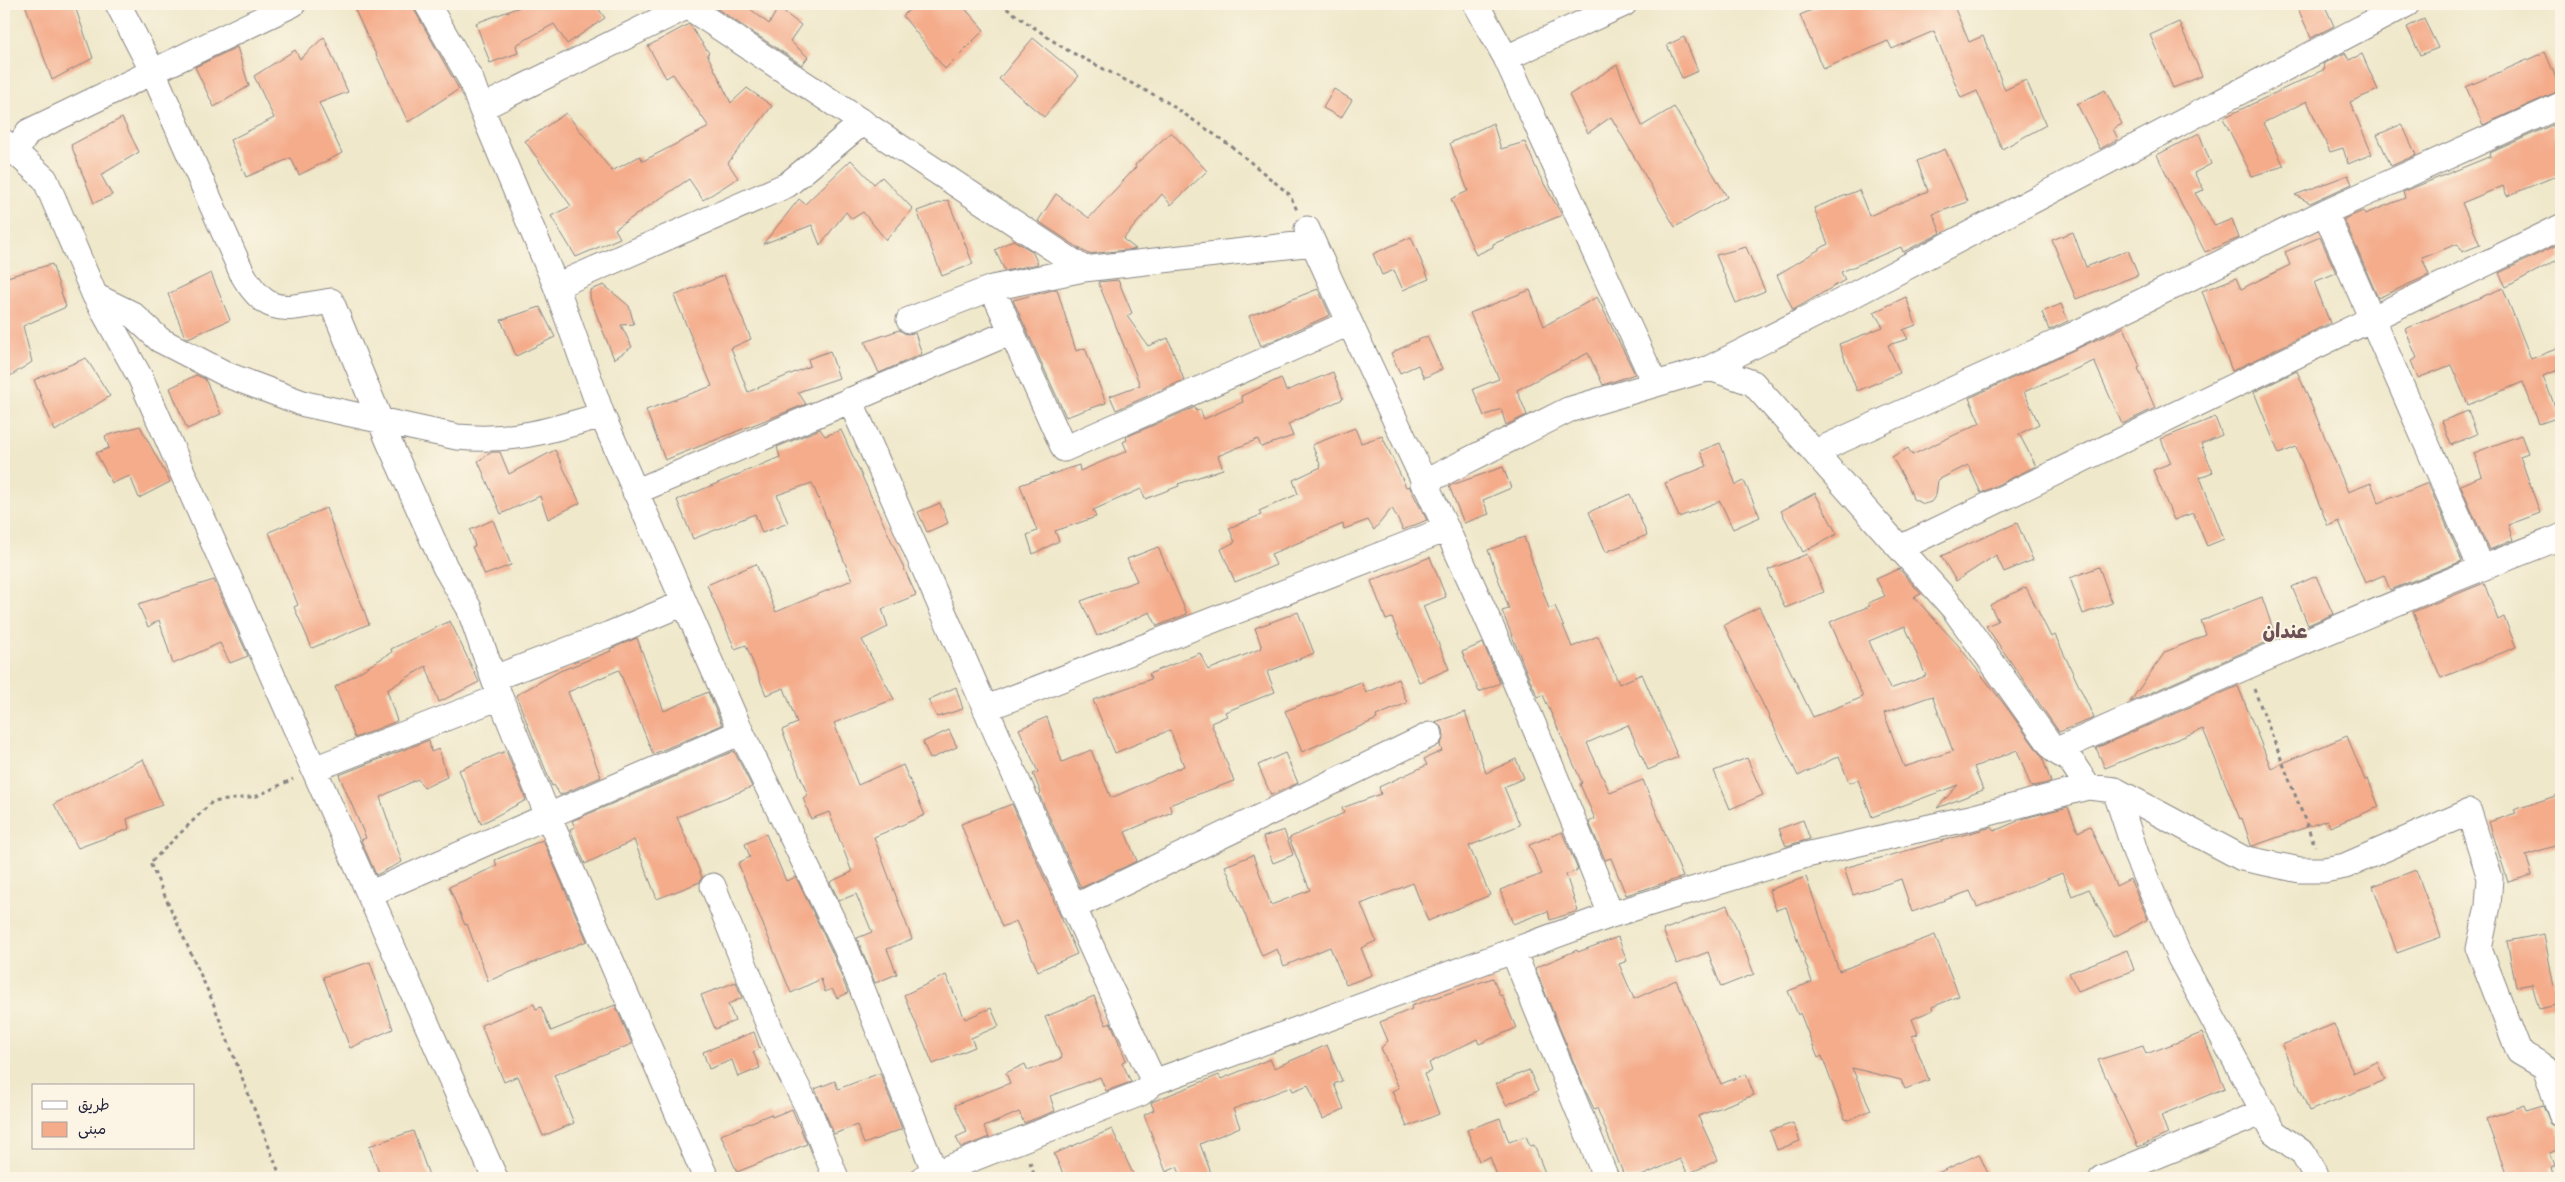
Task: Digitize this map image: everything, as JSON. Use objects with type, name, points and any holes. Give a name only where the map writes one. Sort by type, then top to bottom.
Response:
[{"type":"street","points":[[118,4],[152,72],[242,273],[253,292],[270,306],[287,308],[331,301],[379,420],[445,567],[469,608],[497,688],[548,816],[706,1178]]},
{"type":"street","points":[[293,4],[28,132],[9,147],[45,179],[95,296],[141,379],[495,1178]]},
{"type":"street","points":[[427,4],[471,80],[556,286],[602,415],[635,492],[741,732],[846,948],[929,1176],[1141,1093],[1154,1082],[1611,915],[1806,855],[1970,818],[2088,787],[2115,790],[2242,858],[2300,870],[2324,870],[2345,866],[2469,812],[2490,878],[2488,906],[2479,949],[2519,1052],[2545,1067],[2561,1114]]},
{"type":"street","points":[[1476,4],[1506,58],[1655,384]]},
{"type":"street","points":[[1506,58],[1624,4]]},
{"type":"street","points":[[1423,483],[1568,410],[1710,368],[1836,304],[2406,4]]},
{"type":"street","points":[[481,108],[686,5],[1084,269]]},
{"type":"street","points":[[1815,452],[2073,335],[2325,212],[2561,105]]},
{"type":"street","points":[[556,286],[786,185],[863,122]]},
{"type":"street","points":[[2325,212],[2481,568]]},
{"type":"street","points":[[1900,548],[2561,227]]},
{"type":"street","points":[[909,320],[992,288],[1084,269],[1310,236],[1446,529],[1554,769],[1611,915]]},
{"type":"street","points":[[992,288],[1064,449],[1349,323]]},
{"type":"street","points":[[95,296],[132,314],[160,340],[230,376],[305,404],[457,437],[500,439],[524,437],[602,415]]},
{"type":"street","points":[[635,492],[1011,332]]},
{"type":"street","points":[[1710,368],[1753,383],[1954,609],[2056,751],[2071,761],[2088,787]]},
{"type":"street","points":[[850,400],[987,708],[1072,908],[1154,1082]]},
{"type":"street","points":[[987,708],[1446,529]]},
{"type":"street","points":[[2056,751],[2245,666],[2481,568],[2561,537]]},
{"type":"street","points":[[314,770],[497,688],[610,634],[684,603]]},
{"type":"street","points":[[369,894],[741,732]]},
{"type":"street","points":[[1072,908],[1430,735]]},
{"type":"street","points":[[2115,790],[2137,857],[2180,958],[2274,1132],[2303,1153],[2317,1178]]},
{"type":"street","points":[[713,886],[779,1051],[808,1108],[836,1178]]},
{"type":"street","points":[[1513,951],[1606,1178]]},
{"type":"street","points":[[2102,1178],[2264,1112]]},
{"type":"path","points":[[1000,4],[1065,49],[1164,100],[1231,146],[1289,194],[1310,236]]},
{"type":"path","points":[[2245,666],[2324,870]]},
{"type":"path","points":[[281,1178],[212,1000],[150,863],[212,802],[258,796],[314,770]]},
{"type":"building","points":[[25,4],[74,4],[93,58],[52,80]]},
{"type":"building","points":[[352,4],[413,4],[415,11],[459,89],[408,122]]},
{"type":"building","points":[[528,4],[595,4],[605,18],[567,44],[554,24],[516,45],[518,53],[490,63],[476,23]]},
{"type":"building","points":[[710,4],[744,4],[769,24],[778,8],[801,25],[790,41],[808,57],[802,65]]},
{"type":"building","points":[[915,4],[961,4],[984,30],[945,69],[903,16]]},
{"type":"building","points":[[1826,4],[1953,4],[1969,42],[1983,36],[2005,90],[2026,80],[2046,125],[2002,149],[1977,91],[1961,98],[1934,31],[1892,49],[1888,41],[1823,69],[1800,15]]},
{"type":"building","points":[[2296,4],[2324,4],[2334,26],[2311,38]]},
{"type":"building","points":[[2424,19],[2438,48],[2420,55],[2407,27]]},
{"type":"building","points":[[2179,22],[2202,76],[2173,88],[2150,35]]},
{"type":"building","points":[[689,24],[709,53],[707,54],[731,103],[747,88],[772,106],[728,163],[738,178],[703,200],[689,179],[615,229],[620,238],[576,257],[551,216],[571,206],[525,141],[566,113],[612,171],[640,156],[643,161],[709,127],[673,74],[666,78],[648,46]]},
{"type":"building","points":[[324,37],[348,92],[319,103],[342,153],[299,175],[291,158],[246,177],[230,140],[274,118],[254,76],[295,50],[300,59]]},
{"type":"building","points":[[1684,37],[1698,71],[1682,78],[1667,45]]},
{"type":"building","points":[[1033,38],[1079,76],[1044,117],[999,79]]},
{"type":"building","points":[[237,47],[249,86],[214,107],[195,67]]},
{"type":"building","points":[[2545,52],[2561,90],[2483,125],[2466,87]]},
{"type":"building","points":[[2345,53],[2349,60],[2362,54],[2378,90],[2350,102],[2372,154],[2348,164],[2343,148],[2330,152],[2307,101],[2263,123],[2284,166],[2252,176],[2223,118],[2325,69],[2323,64]]},
{"type":"building","points":[[1617,65],[1642,126],[1674,107],[1727,197],[1675,227],[1611,117],[1588,133],[1569,95]]},
{"type":"building","points":[[1334,89],[1352,100],[1341,118],[1323,108]]},
{"type":"building","points":[[2105,90],[2122,124],[2113,129],[2118,139],[2100,149],[2077,104]]},
{"type":"building","points":[[122,118],[139,152],[101,175],[112,195],[94,203],[71,145]]},
{"type":"building","points":[[1493,123],[1501,149],[1525,142],[1539,175],[1562,215],[1493,244],[1493,247],[1476,255],[1451,199],[1468,191],[1450,143]]},
{"type":"building","points":[[2402,124],[2416,155],[2391,166],[2377,135]]},
{"type":"building","points":[[2552,125],[2561,150],[2561,174],[2507,196],[2503,186],[2462,203],[2480,245],[2462,252],[2458,244],[2422,257],[2429,275],[2378,298],[2344,219],[2363,211],[2365,214],[2405,198],[2403,192],[2491,156],[2490,153]]},
{"type":"building","points":[[1171,132],[1207,171],[1171,205],[1162,194],[1123,239],[1136,249],[1088,254],[1038,221],[1056,194],[1089,218],[1136,167],[1135,165]]},
{"type":"building","points":[[2199,133],[2211,164],[2194,173],[2204,190],[2195,193],[2215,226],[2232,219],[2239,238],[2205,252],[2157,155]]},
{"type":"building","points":[[1945,149],[1968,202],[1933,214],[1941,233],[1903,252],[1901,247],[1841,272],[1845,280],[1793,310],[1777,275],[1828,244],[1814,208],[1859,190],[1869,216],[1928,191],[1917,161]]},
{"type":"building","points":[[851,160],[874,184],[882,177],[913,209],[886,240],[863,212],[852,219],[846,212],[820,245],[812,225],[763,244],[799,199],[805,204]]},
{"type":"building","points":[[2348,175],[2352,184],[2310,203],[2295,195]]},
{"type":"building","points":[[948,200],[973,264],[942,276],[917,211]]},
{"type":"building","points":[[2073,232],[2086,267],[2128,250],[2138,275],[2076,299],[2052,240]]},
{"type":"building","points":[[1411,237],[1429,279],[1403,290],[1394,270],[1382,275],[1373,254]]},
{"type":"building","points":[[2320,237],[2336,273],[2314,282],[2330,323],[2232,371],[2202,291],[2236,278],[2241,289],[2290,265],[2285,252]]},
{"type":"building","points":[[1013,240],[1032,251],[1038,264],[1005,271],[995,250]]},
{"type":"building","points":[[2561,243],[2561,258],[2506,287],[2499,273]]},
{"type":"building","points":[[1746,247],[1765,291],[1736,303],[1716,255]]},
{"type":"building","points":[[52,264],[66,307],[23,326],[32,362],[4,380],[4,278]]},
{"type":"building","points":[[211,273],[230,320],[188,338],[185,337],[168,294]]},
{"type":"building","points":[[724,275],[751,339],[731,348],[748,392],[810,366],[808,359],[830,351],[839,378],[798,392],[806,404],[665,460],[646,410],[712,386],[674,296]]},
{"type":"building","points":[[1118,280],[1132,313],[1127,316],[1148,346],[1168,338],[1184,380],[1116,410],[1110,396],[1140,385],[1098,282]]},
{"type":"building","points":[[604,285],[629,306],[634,324],[621,325],[632,347],[614,359],[590,298],[590,290]]},
{"type":"building","points":[[2503,288],[2531,359],[2561,347],[2561,369],[2543,376],[2559,417],[2539,424],[2523,382],[2468,405],[2451,365],[2418,378],[2411,361],[2417,358],[2405,329]]},
{"type":"building","points":[[1057,289],[1076,351],[1085,348],[1106,403],[1066,417],[1013,300]]},
{"type":"building","points":[[1318,289],[1330,315],[1261,346],[1249,316]]},
{"type":"building","points":[[1530,290],[1544,326],[1597,297],[1635,374],[1603,385],[1588,353],[1517,390],[1527,415],[1506,425],[1501,409],[1484,416],[1473,389],[1499,379],[1470,313]]},
{"type":"building","points":[[1906,297],[1916,325],[1903,330],[1908,339],[1888,345],[1900,373],[1857,391],[1839,344],[1883,327],[1874,312]]},
{"type":"building","points":[[2061,304],[2068,321],[2049,330],[2042,312]]},
{"type":"building","points":[[540,307],[555,337],[516,356],[501,320]]},
{"type":"building","points":[[2124,327],[2140,367],[2138,368],[2155,408],[2122,424],[2094,361],[2024,392],[2039,424],[2019,434],[2036,466],[1981,493],[1968,465],[1938,480],[1936,495],[1931,502],[1924,504],[1913,499],[1909,487],[1892,457],[1908,448],[1912,455],[1980,423],[1969,398]]},
{"type":"building","points":[[899,330],[906,334],[915,333],[922,354],[879,373],[865,342]]},
{"type":"building","points":[[1427,336],[1442,369],[1424,378],[1418,365],[1400,373],[1391,353]]},
{"type":"building","points":[[86,358],[110,396],[55,431],[34,380]]},
{"type":"building","points":[[2297,371],[2348,492],[2371,483],[2379,503],[2428,483],[2462,561],[2390,590],[2384,575],[2365,583],[2339,521],[2328,526],[2296,447],[2279,454],[2254,392]]},
{"type":"building","points":[[1333,372],[1343,399],[1288,424],[1293,436],[1261,447],[1258,439],[1218,456],[1223,469],[1178,484],[1179,486],[1145,499],[1141,489],[1093,510],[1096,517],[1055,531],[1059,541],[1033,554],[1027,535],[1037,531],[1020,485],[1079,465],[1080,471],[1127,451],[1123,442],[1127,440],[1126,437],[1195,407],[1196,411],[1200,409],[1204,419],[1243,402],[1241,396],[1281,378],[1286,391]]},
{"type":"building","points":[[196,375],[205,379],[221,414],[187,429],[170,388]]},
{"type":"building","points":[[2468,411],[2477,434],[2451,445],[2442,421]]},
{"type":"building","points":[[2215,417],[2222,435],[2201,444],[2213,472],[2200,477],[2224,539],[2207,546],[2193,513],[2174,520],[2153,470],[2171,463],[2161,439]]},
{"type":"building","points":[[140,426],[170,482],[139,498],[130,476],[112,483],[96,453],[109,448],[105,436]]},
{"type":"building","points":[[1355,428],[1361,443],[1382,436],[1406,487],[1409,486],[1427,520],[1403,530],[1392,508],[1374,530],[1368,520],[1344,529],[1343,524],[1271,554],[1276,565],[1235,582],[1221,549],[1235,542],[1229,528],[1261,515],[1259,511],[1298,494],[1293,480],[1321,467],[1312,445]]},
{"type":"building","points":[[820,429],[825,436],[841,430],[916,595],[882,609],[888,627],[862,640],[894,699],[834,723],[858,785],[903,765],[925,815],[874,837],[912,939],[887,949],[897,974],[875,983],[857,938],[872,932],[856,894],[839,901],[830,882],[852,872],[829,812],[811,819],[803,798],[808,796],[782,730],[797,723],[784,688],[766,695],[746,645],[735,649],[707,585],[756,564],[776,612],[852,580],[812,483],[777,495],[788,523],[762,533],[755,514],[693,539],[677,500],[780,457],[777,447]]},
{"type":"building","points":[[2521,435],[2528,453],[2520,456],[2540,513],[2508,525],[2513,540],[2489,550],[2460,485],[2482,476],[2474,453]]},
{"type":"building","points":[[1720,443],[1736,485],[1744,481],[1760,517],[1733,529],[1720,501],[1679,517],[1665,483],[1707,466],[1700,451]]},
{"type":"building","points":[[555,450],[580,503],[548,519],[540,496],[501,514],[478,461],[492,452],[500,452],[509,474]]},
{"type":"building","points":[[1503,467],[1511,488],[1483,500],[1489,514],[1464,523],[1449,486]]},
{"type":"building","points":[[1815,493],[1837,534],[1803,552],[1781,511]]},
{"type":"building","points":[[1630,494],[1647,535],[1606,552],[1589,512]]},
{"type":"building","points":[[940,503],[948,523],[927,532],[918,512]]},
{"type":"building","points":[[326,508],[369,624],[312,648],[294,607],[298,605],[269,532]]},
{"type":"building","points":[[493,520],[511,565],[485,575],[472,547],[475,546],[470,530]]},
{"type":"building","points":[[2017,523],[2033,560],[2004,572],[1996,555],[1956,581],[1941,556]]},
{"type":"building","points":[[1524,537],[1549,609],[1555,606],[1572,647],[1598,636],[1619,684],[1642,674],[1678,757],[1648,770],[1628,725],[1587,743],[1610,793],[1643,780],[1683,877],[1626,895],[1611,858],[1605,860],[1589,822],[1595,819],[1580,784],[1582,783],[1543,695],[1538,697],[1529,678],[1502,611],[1509,609],[1488,550]]},
{"type":"building","points":[[1158,547],[1187,614],[1157,626],[1150,612],[1097,636],[1081,601],[1137,581],[1127,559]]},
{"type":"building","points":[[1807,554],[1824,592],[1785,608],[1768,570]]},
{"type":"building","points":[[1430,557],[1446,597],[1423,606],[1449,669],[1419,682],[1392,618],[1386,620],[1371,581]]},
{"type":"building","points":[[2099,567],[2112,603],[2083,614],[2070,578]]},
{"type":"building","points":[[1899,569],[1921,594],[1914,597],[1958,645],[2007,708],[2042,757],[2051,782],[2031,787],[2017,750],[1974,767],[1983,790],[1937,808],[1958,785],[1872,817],[1858,780],[1849,783],[1839,756],[1798,776],[1724,625],[1759,607],[1813,717],[1863,697],[1830,622],[1870,606],[1868,603],[1885,596],[1876,579]],"holes":[[[1905,626],[1926,676],[1890,689],[1869,641]],[[1932,696],[1953,751],[1904,767],[1884,713]]]},
{"type":"building","points":[[2316,576],[2333,614],[2308,625],[2292,587]]},
{"type":"building","points":[[214,580],[248,656],[230,663],[220,643],[173,664],[159,620],[148,627],[138,604]]},
{"type":"building","points":[[2484,583],[2498,620],[2504,617],[2516,647],[2441,678],[2413,612]]},
{"type":"building","points":[[2026,587],[2051,637],[2055,635],[2094,718],[2059,732],[1986,626],[1998,621],[1990,605]]},
{"type":"building","points":[[2262,597],[2276,638],[2130,702],[2165,652],[2206,635],[2201,621]]},
{"type":"building","points":[[1298,612],[1314,653],[1267,672],[1275,692],[1225,712],[1227,716],[1211,723],[1234,781],[1169,805],[1172,812],[1125,832],[1137,861],[1081,888],[1039,794],[1041,793],[1033,774],[1038,772],[1019,729],[1047,717],[1062,762],[1091,750],[1111,798],[1184,766],[1170,730],[1115,753],[1093,700],[1151,679],[1149,674],[1200,653],[1208,670],[1262,648],[1255,628]]},
{"type":"building","points":[[450,621],[479,682],[439,702],[426,666],[387,690],[397,721],[355,738],[335,687],[392,652],[391,649]]},
{"type":"building","points":[[637,638],[664,711],[708,692],[722,725],[653,754],[619,670],[568,692],[601,777],[560,795],[554,785],[552,786],[516,695],[560,671],[611,651],[610,649]]},
{"type":"building","points":[[1483,643],[1500,683],[1479,692],[1462,652]]},
{"type":"building","points":[[1398,679],[1407,703],[1376,716],[1377,719],[1302,752],[1285,711],[1361,682],[1366,693]]},
{"type":"building","points":[[2238,686],[2271,768],[2347,736],[2365,780],[2368,779],[2379,807],[2330,827],[2327,820],[2253,846],[2203,729],[2105,768],[2096,748]]},
{"type":"building","points":[[956,687],[963,709],[937,717],[928,700]]},
{"type":"building","points":[[1465,712],[1486,773],[1516,759],[1524,778],[1504,787],[1520,825],[1469,846],[1490,895],[1428,921],[1413,883],[1361,904],[1376,941],[1361,948],[1372,975],[1346,985],[1330,947],[1284,966],[1277,949],[1262,956],[1225,866],[1253,855],[1271,905],[1310,890],[1289,838],[1344,813],[1342,808],[1381,794],[1379,787],[1427,765],[1424,759],[1442,751],[1440,745],[1444,737],[1443,729],[1435,722]]},
{"type":"building","points":[[949,730],[957,747],[930,759],[923,742]]},
{"type":"building","points":[[429,740],[431,752],[439,749],[447,777],[424,788],[418,779],[380,797],[402,862],[376,875],[361,840],[366,838],[339,775]]},
{"type":"building","points":[[506,751],[526,800],[481,824],[459,770]]},
{"type":"building","points":[[734,751],[752,787],[677,817],[702,877],[700,882],[657,899],[634,840],[585,864],[570,829],[575,827],[572,821]]},
{"type":"building","points":[[1285,753],[1298,783],[1271,795],[1258,765]]},
{"type":"building","points":[[1747,758],[1763,795],[1730,809],[1714,771]]},
{"type":"building","points":[[143,759],[162,805],[127,819],[129,829],[78,848],[54,804]]},
{"type":"building","points":[[2561,794],[2561,844],[2526,855],[2532,875],[2508,882],[2489,822],[2516,813],[2514,810]]},
{"type":"building","points":[[1012,804],[1077,954],[1038,971],[1016,921],[1002,927],[961,824]]},
{"type":"building","points":[[2068,807],[2078,832],[2090,826],[2116,886],[2130,879],[2148,919],[2114,937],[2089,889],[2072,896],[2062,873],[1977,907],[1970,891],[1912,912],[1901,879],[1853,895],[1844,868],[1992,827],[1994,831],[2025,818]]},
{"type":"building","points":[[1803,820],[1810,839],[1786,846],[1779,829]]},
{"type":"building","points":[[1284,830],[1293,855],[1273,863],[1263,837]]},
{"type":"building","points":[[1562,832],[1578,870],[1566,875],[1578,911],[1550,920],[1548,911],[1513,924],[1500,890],[1542,874],[1529,845]]},
{"type":"building","points":[[766,834],[786,881],[796,877],[833,954],[848,993],[837,998],[832,989],[825,992],[821,979],[791,993],[738,863],[750,857],[745,844]]},
{"type":"building","points":[[543,840],[587,941],[488,981],[467,924],[465,925],[449,887],[497,866],[495,860]]},
{"type":"building","points":[[2416,870],[2441,937],[2397,953],[2373,886]]},
{"type":"building","points":[[1806,877],[1839,971],[1935,935],[1959,996],[1932,1007],[1933,1010],[1912,1019],[1918,1034],[1912,1036],[1929,1080],[1905,1089],[1901,1080],[1852,1068],[1871,1110],[1849,1120],[1845,1119],[1822,1056],[1818,1058],[1800,1013],[1798,1015],[1788,991],[1812,982],[1786,907],[1776,910],[1769,890]]},
{"type":"building","points":[[1727,905],[1754,974],[1721,987],[1708,952],[1677,964],[1663,930]]},
{"type":"building","points":[[2544,934],[2554,987],[2561,985],[2561,1004],[2539,1009],[2532,984],[2516,987],[2507,941]]},
{"type":"building","points":[[1618,937],[1627,961],[1619,964],[1634,999],[1676,980],[1721,1084],[1746,1074],[1754,1095],[1698,1116],[1718,1160],[1688,1174],[1680,1159],[1637,1178],[1625,1178],[1597,1108],[1594,1109],[1583,1085],[1535,968],[1577,950],[1578,952]]},
{"type":"building","points":[[2127,950],[2134,970],[2078,991],[2069,973]]},
{"type":"building","points":[[370,962],[393,1029],[350,1048],[323,977]]},
{"type":"building","points":[[946,975],[965,1019],[991,1008],[999,1026],[971,1038],[975,1047],[933,1064],[904,995]]},
{"type":"building","points":[[1493,978],[1516,1028],[1479,1044],[1477,1039],[1429,1063],[1432,1071],[1424,1074],[1439,1114],[1407,1127],[1392,1091],[1399,1088],[1381,1048],[1388,1041],[1380,1022],[1412,1009],[1411,1006]]},
{"type":"building","points":[[736,982],[742,998],[728,1004],[735,1021],[715,1029],[701,995]]},
{"type":"building","points":[[1094,996],[1106,1025],[1111,1023],[1126,1060],[1122,1062],[1131,1082],[1106,1091],[1100,1077],[1050,1096],[1055,1111],[1024,1123],[1019,1112],[984,1127],[989,1137],[961,1148],[956,1137],[967,1132],[955,1105],[1010,1083],[1006,1073],[1025,1064],[1028,1071],[1062,1058],[1045,1017]]},
{"type":"building","points":[[534,1004],[536,1009],[541,1007],[551,1031],[615,1005],[632,1044],[554,1075],[574,1123],[543,1136],[518,1076],[504,1082],[481,1025]]},
{"type":"building","points":[[2334,1024],[2353,1073],[2377,1062],[2385,1080],[2309,1111],[2282,1045]]},
{"type":"building","points":[[754,1032],[760,1049],[753,1052],[760,1068],[738,1077],[732,1060],[709,1069],[703,1052]]},
{"type":"building","points":[[2202,1033],[2225,1088],[2161,1115],[2168,1134],[2138,1147],[2098,1060],[2143,1046],[2146,1054]]},
{"type":"building","points":[[1327,1045],[1342,1081],[1334,1084],[1344,1109],[1323,1119],[1308,1085],[1293,1091],[1291,1087],[1233,1109],[1240,1127],[1200,1144],[1213,1178],[1182,1178],[1177,1167],[1166,1172],[1144,1115],[1154,1110],[1151,1103],[1219,1075],[1221,1079],[1270,1059],[1274,1068]]},
{"type":"building","points":[[1529,1070],[1538,1091],[1506,1105],[1496,1084]]},
{"type":"building","points":[[880,1073],[902,1129],[864,1144],[857,1125],[834,1134],[815,1089],[835,1081],[838,1089]]},
{"type":"building","points":[[2524,1105],[2526,1110],[2543,1105],[2551,1124],[2559,1128],[2561,1148],[2550,1153],[2555,1165],[2551,1167],[2555,1178],[2508,1178],[2486,1119]]},
{"type":"building","points":[[792,1109],[807,1144],[737,1172],[721,1135],[771,1114],[772,1117]]},
{"type":"building","points":[[1500,1118],[1509,1142],[1526,1136],[1530,1146],[1534,1145],[1547,1178],[1498,1178],[1490,1157],[1479,1161],[1467,1130]]},
{"type":"building","points":[[1793,1123],[1800,1141],[1777,1150],[1770,1131]]},
{"type":"building","points":[[1112,1129],[1135,1178],[1065,1178],[1054,1154]]},
{"type":"building","points":[[413,1131],[430,1178],[381,1178],[369,1146]]},
{"type":"building","points":[[1979,1154],[1990,1178],[1927,1178]]},
{"type":"district","name":"عندان","points":[[2285,632]]}]
